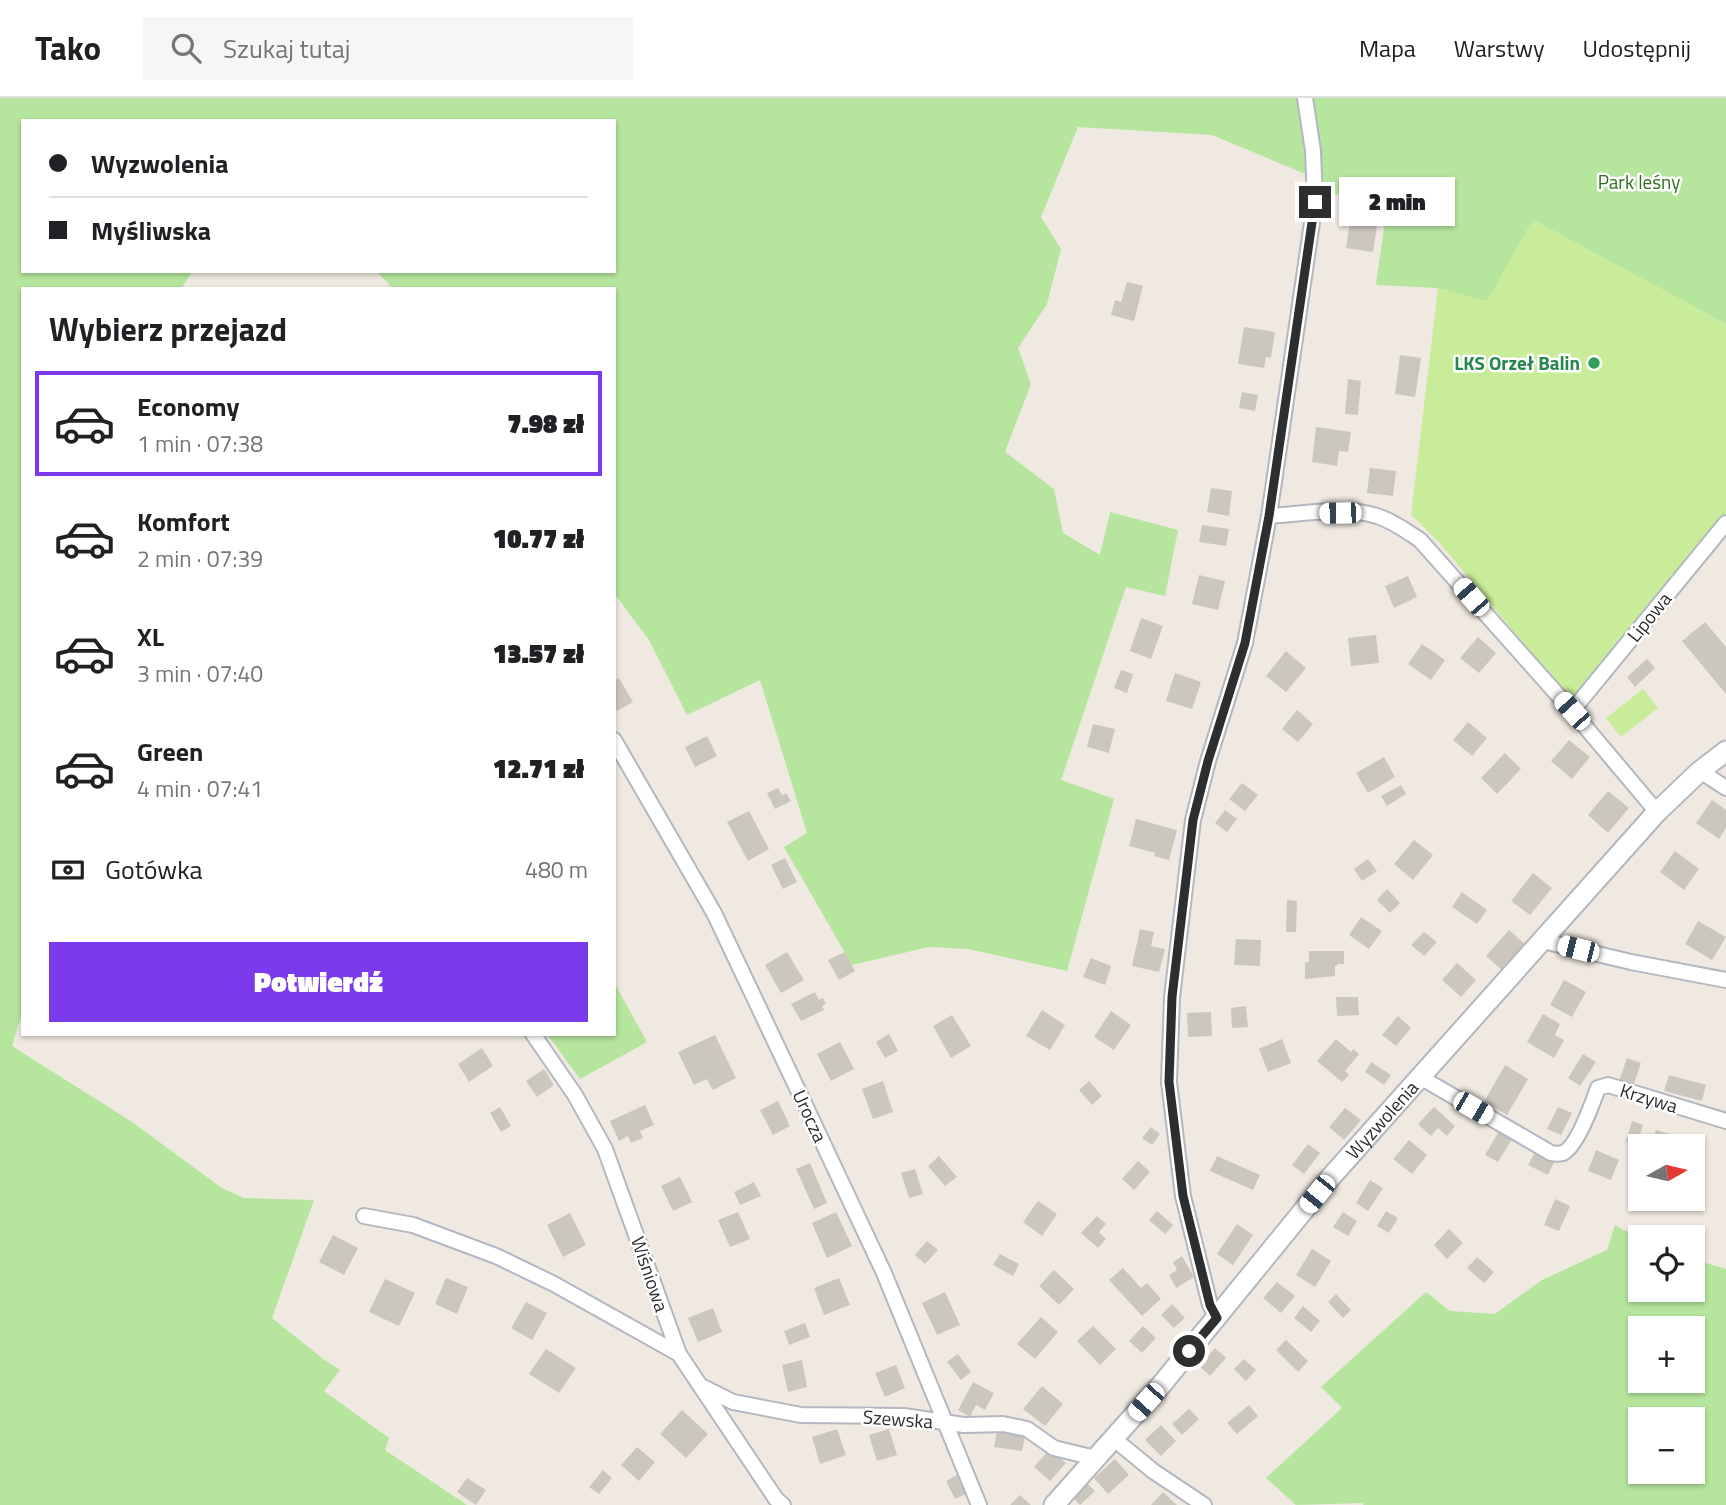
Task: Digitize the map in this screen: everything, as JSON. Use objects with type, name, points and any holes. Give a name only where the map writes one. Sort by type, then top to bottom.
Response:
[{"type":"street","points":[[1217,1318],[1210,1305],[1183,1196],[1169,1082],[1172,997],[1193,820],[1208,761],[1245,643],[1269,516],[1315,202],[1313,151],[1305,98]]},
{"type":"street","points":[[1269,516],[1356,512],[1377,516],[1420,540],[1657,811]]},
{"type":"street","name":"Lipowa","points":[[1572,711],[1726,523]]},
{"type":"street","name":"Urocza","points":[[616,743],[714,913],[884,1273],[979,1505]]},
{"type":"street","name":"Wyzwolenia","points":[[1054,1505],[1217,1318],[1330,1178],[1657,811],[1726,751]]},
{"type":"street","points":[[1700,771],[1726,788]]},
{"type":"street","points":[[1543,940],[1631,962],[1726,980]]},
{"type":"street","name":"Wiśniowa","points":[[534,1036],[575,1095],[605,1149],[679,1354],[776,1499],[783,1505]]},
{"type":"street","name":"Krzywa","points":[[1420,1077],[1551,1153],[1563,1153],[1569,1148],[1581,1128],[1598,1088],[1608,1085],[1726,1121]]},
{"type":"street","points":[[364,1216],[413,1225],[496,1256],[554,1284],[679,1354]]},
{"type":"street","name":"Szewska","points":[[698,1384],[733,1402],[801,1415],[904,1416],[964,1425],[1003,1424],[1027,1429],[1054,1448],[1095,1458]]},
{"type":"street","points":[[1113,1438],[1153,1471],[1204,1505]]},
{"type":"green space","points":[[0,98],[1299,98],[1308,175],[1212,135],[1078,127],[1041,217],[1061,249],[1047,304],[1018,348],[1031,384],[1005,452],[1054,489],[1063,533],[1100,555],[1110,512],[1178,530],[1165,596],[1126,587],[1061,780],[1114,799],[1067,971],[968,949],[929,947],[852,965],[784,847],[807,833],[760,680],[687,715],[649,640],[616,596],[616,287],[392,287],[378,273],[616,273],[616,119],[21,119],[21,273],[192,273],[182,287],[21,287],[21,1017],[12,1046],[132,1122],[222,1188],[244,1198],[314,1200],[272,1318],[340,1370],[324,1391],[389,1438],[385,1450],[467,1505],[0,1505]]},
{"type":"green space","name":"Park leśny","points":[[1313,98],[1726,98],[1726,324],[1533,220],[1487,302],[1438,288],[1376,285],[1388,199],[1323,193]]},
{"type":"green space","points":[[1533,220],[1726,324],[1726,536],[1712,555],[1570,699],[1438,541],[1411,515],[1438,288],[1487,301]]},
{"type":"green space","points":[[1643,689],[1658,708],[1621,737],[1606,718]]},
{"type":"green space","points":[[616,986],[647,1042],[580,1079],[548,1036],[616,1036]]},
{"type":"green space","points":[[1615,1225],[1628,1232],[1628,1302],[1705,1302],[1705,1263],[1726,1269],[1726,1505],[1296,1505],[1266,1478],[1342,1408],[1321,1387],[1426,1292],[1450,1311],[1495,1314],[1542,1280],[1607,1250]]},
{"type":"building","points":[[1351,215],[1378,219],[1373,252],[1346,248]]},
{"type":"building","points":[[1127,282],[1143,286],[1134,321],[1111,315],[1115,300],[1121,302]]},
{"type":"building","points":[[1244,327],[1275,332],[1271,358],[1266,357],[1264,368],[1238,364]]},
{"type":"building","points":[[1400,355],[1421,358],[1415,397],[1395,394]]},
{"type":"building","points":[[1348,379],[1361,381],[1358,415],[1345,414]]},
{"type":"building","points":[[1242,392],[1258,395],[1255,411],[1239,408]]},
{"type":"building","points":[[1316,427],[1351,432],[1348,452],[1339,451],[1337,466],[1312,462]]},
{"type":"building","points":[[1370,468],[1396,471],[1393,496],[1367,493]]},
{"type":"building","points":[[1211,488],[1232,491],[1229,516],[1207,512]]},
{"type":"building","points":[[1202,525],[1229,529],[1226,546],[1199,542]]},
{"type":"building","points":[[1199,575],[1225,581],[1218,610],[1192,604]]},
{"type":"building","points":[[1408,576],[1417,597],[1394,608],[1385,586]]},
{"type":"building","points":[[1141,618],[1163,626],[1151,659],[1130,651]]},
{"type":"building","points":[[1705,622],[1726,647],[1726,694],[1682,641]]},
{"type":"building","points":[[1376,635],[1379,663],[1351,666],[1348,638]]},
{"type":"building","points":[[1478,637],[1496,653],[1479,673],[1460,658]]},
{"type":"building","points":[[1422,644],[1445,660],[1431,680],[1408,664]]},
{"type":"building","points":[[1286,651],[1306,668],[1286,692],[1266,676]]},
{"type":"building","points":[[1647,659],[1655,668],[1635,687],[1627,677]]},
{"type":"building","points":[[1121,670],[1133,674],[1127,693],[1114,688]]},
{"type":"building","points":[[1175,673],[1201,682],[1192,709],[1166,701]]},
{"type":"building","points":[[619,678],[633,702],[617,711],[616,709],[616,680]]},
{"type":"building","points":[[1297,710],[1313,724],[1298,742],[1282,729]]},
{"type":"building","points":[[1468,722],[1487,738],[1472,756],[1453,740]]},
{"type":"building","points":[[1093,724],[1115,729],[1109,753],[1087,747]]},
{"type":"building","points":[[707,736],[717,756],[695,767],[685,747]]},
{"type":"building","points":[[1569,740],[1590,757],[1572,779],[1551,761]]},
{"type":"building","points":[[1505,753],[1521,769],[1497,794],[1481,778]]},
{"type":"building","points":[[1384,757],[1395,777],[1368,793],[1356,773]]},
{"type":"building","points":[[1242,783],[1258,795],[1245,811],[1229,799]]},
{"type":"building","points":[[1401,785],[1406,794],[1387,806],[1381,796]]},
{"type":"building","points":[[778,788],[782,795],[786,793],[791,801],[775,809],[767,793]]},
{"type":"building","points":[[1608,791],[1629,808],[1608,833],[1588,815]]},
{"type":"building","points":[[1712,800],[1726,810],[1726,828],[1719,839],[1696,823]]},
{"type":"building","points":[[1225,810],[1237,819],[1227,832],[1215,823]]},
{"type":"building","points":[[749,811],[769,849],[748,861],[727,822]]},
{"type":"building","points":[[1136,819],[1177,830],[1169,860],[1129,846]]},
{"type":"building","points":[[1414,840],[1433,855],[1413,880],[1394,864]]},
{"type":"building","points":[[1675,851],[1699,869],[1684,890],[1660,872]]},
{"type":"building","points":[[785,858],[797,882],[783,889],[771,865]]},
{"type":"building","points":[[1368,859],[1377,871],[1362,881],[1354,869]]},
{"type":"building","points":[[1533,873],[1552,888],[1530,915],[1511,901]]},
{"type":"building","points":[[1387,889],[1400,903],[1390,913],[1377,900]]},
{"type":"building","points":[[1462,892],[1487,910],[1477,924],[1452,907]]},
{"type":"building","points":[[1287,900],[1297,901],[1296,932],[1286,932]]},
{"type":"building","points":[[1361,917],[1382,931],[1369,949],[1349,935]]},
{"type":"building","points":[[1698,921],[1726,937],[1712,960],[1685,944]]},
{"type":"building","points":[[1140,929],[1154,932],[1151,946],[1165,949],[1159,972],[1132,966]]},
{"type":"building","points":[[1509,930],[1525,944],[1502,970],[1486,956]]},
{"type":"building","points":[[1424,932],[1437,942],[1424,956],[1411,945]]},
{"type":"building","points":[[1236,939],[1261,940],[1260,966],[1234,965]]},
{"type":"building","points":[[1309,951],[1344,951],[1344,964],[1335,966],[1335,976],[1305,979],[1305,962],[1309,962]]},
{"type":"building","points":[[787,952],[804,980],[781,993],[765,965]]},
{"type":"building","points":[[845,952],[855,971],[839,980],[828,960]]},
{"type":"building","points":[[1091,958],[1111,966],[1105,985],[1083,977]]},
{"type":"building","points":[[1457,963],[1476,980],[1461,997],[1442,980]]},
{"type":"building","points":[[1564,980],[1586,992],[1572,1017],[1550,1005]]},
{"type":"building","points":[[815,992],[819,1000],[823,998],[826,1004],[822,1006],[824,1010],[801,1021],[791,1004]]},
{"type":"building","points":[[1336,997],[1358,997],[1359,1015],[1337,1016]]},
{"type":"building","points":[[1246,1006],[1248,1027],[1232,1028],[1231,1008]]},
{"type":"building","points":[[1042,1010],[1065,1025],[1050,1050],[1026,1036]]},
{"type":"building","points":[[1111,1011],[1131,1025],[1114,1050],[1094,1037]]},
{"type":"building","points":[[1211,1012],[1212,1036],[1188,1037],[1187,1013]]},
{"type":"building","points":[[1543,1014],[1560,1024],[1555,1035],[1564,1040],[1554,1058],[1527,1042]]},
{"type":"building","points":[[952,1015],[971,1046],[951,1058],[933,1026]]},
{"type":"building","points":[[1398,1016],[1411,1028],[1396,1046],[1382,1035]]},
{"type":"building","points":[[889,1034],[898,1051],[885,1058],[876,1042]]},
{"type":"building","points":[[715,1035],[736,1078],[713,1090],[707,1079],[694,1085],[678,1052]]},
{"type":"building","points":[[1282,1039],[1291,1063],[1268,1072],[1259,1049]]},
{"type":"building","points":[[1336,1039],[1351,1052],[1353,1049],[1359,1054],[1345,1071],[1349,1075],[1342,1082],[1317,1061]]},
{"type":"building","points":[[840,1042],[854,1069],[831,1081],[817,1054]]},
{"type":"building","points":[[482,1048],[493,1066],[469,1082],[458,1064]]},
{"type":"building","points":[[1583,1054],[1596,1062],[1580,1086],[1568,1078]]},
{"type":"building","points":[[1627,1058],[1641,1063],[1633,1086],[1619,1081]]},
{"type":"building","points":[[1371,1062],[1391,1075],[1384,1085],[1365,1072]]},
{"type":"building","points":[[1505,1065],[1528,1079],[1507,1115],[1484,1102]]},
{"type":"building","points":[[544,1069],[554,1085],[537,1097],[526,1081]]},
{"type":"building","points":[[1669,1075],[1706,1085],[1702,1101],[1664,1091]]},
{"type":"building","points":[[883,1081],[893,1112],[873,1119],[862,1089]]},
{"type":"building","points":[[1089,1081],[1102,1096],[1092,1105],[1079,1090]]},
{"type":"building","points":[[778,1101],[790,1126],[773,1135],[760,1110]]},
{"type":"building","points":[[645,1105],[654,1125],[640,1131],[643,1138],[631,1143],[628,1136],[619,1141],[610,1121]]},
{"type":"building","points":[[500,1107],[511,1126],[501,1132],[490,1113]]},
{"type":"building","points":[[1434,1107],[1455,1126],[1447,1136],[1438,1128],[1431,1136],[1418,1124]]},
{"type":"building","points":[[1558,1107],[1572,1113],[1561,1135],[1547,1129]]},
{"type":"building","points":[[1345,1108],[1361,1120],[1344,1140],[1329,1127]]},
{"type":"building","points":[[1632,1121],[1643,1125],[1640,1134],[1628,1134]]},
{"type":"building","points":[[1151,1127],[1160,1134],[1152,1145],[1142,1138]]},
{"type":"building","points":[[1499,1131],[1512,1139],[1498,1162],[1485,1155]]},
{"type":"building","points":[[1409,1140],[1427,1155],[1412,1174],[1393,1159]]},
{"type":"building","points":[[1308,1144],[1320,1153],[1304,1174],[1292,1165]]},
{"type":"building","points":[[1596,1150],[1619,1160],[1611,1180],[1588,1171]]},
{"type":"building","points":[[1535,1152],[1554,1162],[1548,1175],[1528,1165]]},
{"type":"building","points":[[939,1156],[957,1177],[945,1186],[928,1166]]},
{"type":"building","points":[[1217,1156],[1260,1175],[1253,1190],[1210,1171]]},
{"type":"building","points":[[1138,1161],[1150,1172],[1134,1190],[1122,1179]]},
{"type":"building","points":[[810,1163],[827,1203],[814,1209],[796,1169]]},
{"type":"building","points":[[915,1169],[923,1194],[909,1198],[901,1173]]},
{"type":"building","points":[[680,1177],[692,1202],[673,1211],[661,1186]]},
{"type":"building","points":[[1370,1180],[1383,1188],[1368,1211],[1356,1203]]},
{"type":"building","points":[[754,1182],[761,1196],[740,1205],[734,1192]]},
{"type":"building","points":[[1555,1199],[1570,1206],[1559,1231],[1544,1225]]},
{"type":"building","points":[[1038,1201],[1057,1214],[1042,1236],[1023,1222]]},
{"type":"building","points":[[1157,1211],[1173,1225],[1165,1234],[1149,1220]]},
{"type":"building","points":[[1386,1211],[1398,1218],[1389,1233],[1377,1226]]},
{"type":"building","points":[[738,1212],[750,1239],[730,1247],[718,1220]]},
{"type":"building","points":[[836,1212],[852,1246],[827,1258],[812,1223]]},
{"type":"building","points":[[1343,1212],[1357,1221],[1348,1236],[1333,1227]]},
{"type":"building","points":[[570,1213],[586,1245],[563,1257],[547,1225]]},
{"type":"building","points":[[1097,1216],[1106,1224],[1099,1232],[1106,1239],[1098,1248],[1081,1233]]},
{"type":"building","points":[[1237,1224],[1253,1235],[1233,1265],[1217,1254]]},
{"type":"building","points":[[1449,1229],[1463,1243],[1447,1259],[1434,1245]]},
{"type":"building","points":[[333,1235],[358,1248],[344,1275],[319,1262]]},
{"type":"building","points":[[927,1241],[938,1250],[925,1264],[915,1255]]},
{"type":"building","points":[[1312,1249],[1331,1261],[1315,1287],[1296,1275]]},
{"type":"building","points":[[1000,1254],[1019,1264],[1013,1276],[993,1265]]},
{"type":"building","points":[[1182,1256],[1194,1277],[1176,1288],[1169,1275],[1177,1270],[1173,1262]]},
{"type":"building","points":[[1477,1257],[1494,1272],[1484,1283],[1467,1268]]},
{"type":"building","points":[[1123,1268],[1141,1288],[1147,1283],[1161,1299],[1142,1316],[1109,1280]]},
{"type":"building","points":[[1054,1270],[1074,1289],[1059,1305],[1039,1286]]},
{"type":"building","points":[[446,1278],[468,1287],[457,1314],[435,1304]]},
{"type":"building","points":[[839,1278],[850,1305],[824,1315],[814,1288]]},
{"type":"building","points":[[385,1279],[415,1293],[399,1326],[369,1312]]},
{"type":"building","points":[[1277,1282],[1295,1296],[1281,1313],[1263,1298]]},
{"type":"building","points":[[945,1292],[960,1325],[937,1335],[922,1303]]},
{"type":"building","points":[[1336,1294],[1351,1310],[1343,1318],[1328,1302]]},
{"type":"building","points":[[526,1302],[547,1313],[532,1340],[511,1328]]},
{"type":"building","points":[[1172,1304],[1185,1318],[1174,1328],[1161,1315]]},
{"type":"building","points":[[1303,1306],[1320,1321],[1311,1332],[1294,1318]]},
{"type":"building","points":[[713,1308],[722,1332],[698,1342],[688,1318]]},
{"type":"building","points":[[1041,1317],[1058,1332],[1035,1359],[1017,1344]]},
{"type":"building","points":[[805,1323],[810,1337],[789,1345],[784,1331]]},
{"type":"building","points":[[1093,1326],[1116,1349],[1100,1365],[1077,1341]]},
{"type":"building","points":[[1143,1326],[1156,1338],[1142,1353],[1129,1341]]},
{"type":"building","points":[[1286,1340],[1308,1361],[1298,1372],[1276,1350]]},
{"type":"building","points":[[1215,1348],[1226,1358],[1210,1376],[1199,1366]]},
{"type":"building","points":[[546,1349],[576,1368],[559,1393],[529,1374]]},
{"type":"building","points":[[958,1354],[971,1372],[961,1380],[947,1362]]},
{"type":"building","points":[[1244,1359],[1256,1370],[1246,1381],[1234,1369]]},
{"type":"building","points":[[802,1360],[807,1387],[788,1392],[782,1365]]},
{"type":"building","points":[[896,1365],[905,1388],[885,1397],[875,1373]]},
{"type":"building","points":[[973,1382],[994,1393],[985,1410],[976,1405],[970,1417],[958,1410]]},
{"type":"building","points":[[1042,1386],[1063,1404],[1045,1426],[1023,1409]]},
{"type":"building","points":[[1249,1405],[1258,1416],[1237,1434],[1227,1423]]},
{"type":"building","points":[[1189,1409],[1199,1419],[1182,1435],[1172,1424]]},
{"type":"building","points":[[682,1410],[708,1434],[686,1458],[660,1434]]},
{"type":"building","points":[[1161,1425],[1176,1441],[1161,1456],[1145,1440]]},
{"type":"building","points":[[837,1429],[846,1455],[820,1464],[812,1437]]},
{"type":"building","points":[[889,1429],[897,1455],[877,1461],[869,1435]]},
{"type":"building","points":[[997,1432],[1025,1436],[1022,1451],[994,1447]]},
{"type":"building","points":[[637,1447],[655,1462],[639,1481],[621,1465]]},
{"type":"building","points":[[1050,1449],[1066,1463],[1050,1481],[1034,1467]]},
{"type":"building","points":[[1115,1459],[1129,1475],[1108,1494],[1094,1478]]},
{"type":"building","points":[[603,1470],[612,1478],[599,1494],[589,1487]]},
{"type":"building","points":[[957,1475],[966,1494],[955,1499],[946,1481]]},
{"type":"building","points":[[467,1478],[486,1490],[476,1505],[457,1492]]},
{"type":"building","points":[[1086,1482],[1095,1491],[1080,1505],[1071,1496]]},
{"type":"building","points":[[1163,1492],[1177,1505],[1151,1505]]},
{"type":"building","points":[[1020,1495],[1031,1505],[1010,1505]]},
{"type":"place","name":"LKS Orzeł Balin","points":[[1594,363]]},
{"type":"route","points":[[1189,1351],[1217,1318],[1210,1305],[1183,1196],[1169,1082],[1172,997],[1193,820],[1208,761],[1245,643],[1269,516],[1315,202]]}]
